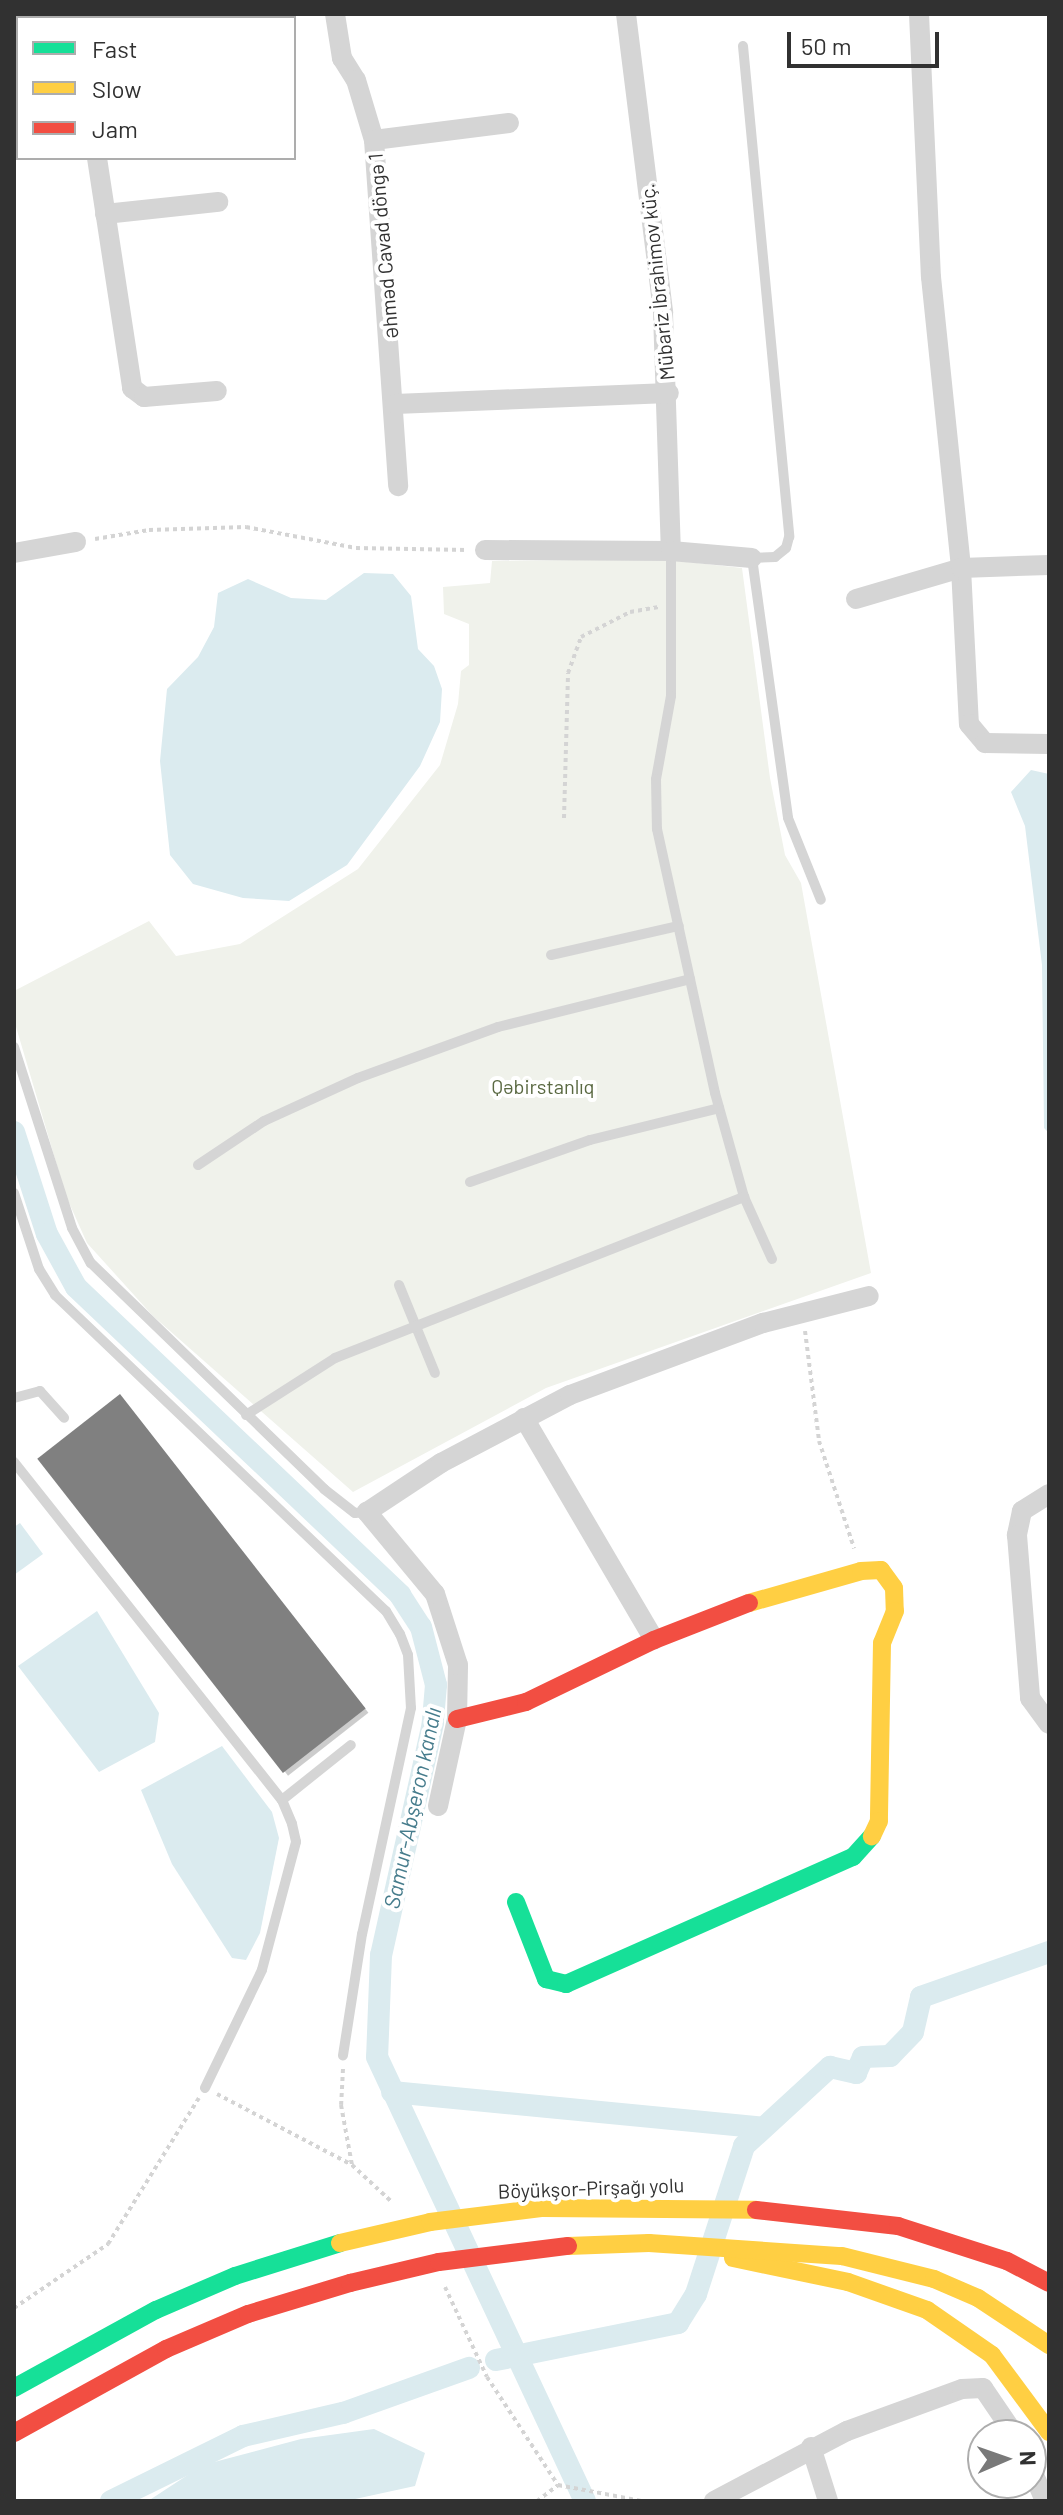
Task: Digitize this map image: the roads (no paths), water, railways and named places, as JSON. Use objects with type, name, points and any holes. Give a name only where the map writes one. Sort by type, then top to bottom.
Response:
[{"type":"main road","points":[[457,1719],[526,1702],[714,1613],[861,1571],[881,1570],[896,1597],[882,1643],[879,1821],[869,1842],[853,1857],[566,1984],[546,1979],[516,1902]]},
{"type":"main road","name":"Böyükşor-Pirşağı yolu","points":[[14,2388],[156,2310],[235,2276],[340,2243],[430,2222],[543,2208],[730,2207],[898,2226],[1007,2261],[1049,2283]]},
{"type":"main road","points":[[649,2243],[848,2282],[927,2310],[992,2355],[1049,2432]]},
{"type":"main road","points":[[14,2433],[166,2349],[248,2314],[350,2283],[501,2252],[649,2243],[781,2249],[894,2268],[978,2298],[1049,2345]]},
{"type":"street","name":"Əhməd Cavad döngə 1","points":[[335,14],[342,58],[361,92],[374,140],[395,404],[398,486]]},
{"type":"street","name":"Mübariz İbrahimov küç.","points":[[626,14],[669,393],[671,551]]},
{"type":"street","points":[[919,14],[931,277],[961,568],[969,724],[985,743],[1049,744]]},
{"type":"street","points":[[374,140],[509,123]]},
{"type":"street","points":[[97,160],[132,388],[144,397],[217,391]]},
{"type":"street","points":[[105,214],[218,202]]},
{"type":"street","points":[[395,404],[669,393]]},
{"type":"street","points":[[14,553],[76,542]]},
{"type":"street","points":[[485,550],[671,551],[752,558]]},
{"type":"street","points":[[856,599],[961,568],[1049,565]]},
{"type":"street","points":[[438,1806],[457,1719],[458,1665],[435,1594],[367,1512],[441,1463],[524,1418],[693,1347],[869,1296]]},
{"type":"street","points":[[524,1418],[654,1640]]},
{"type":"street","points":[[1049,1494],[1022,1511],[1017,1535],[1030,1698],[1049,1724]]},
{"type":"street","points":[[714,2501],[811,2447],[962,2389],[983,2388],[1004,2419]]},
{"type":"street","points":[[811,2447],[828,2501]]},
{"type":"lane","points":[[743,46],[789,537],[786,548],[775,557],[752,558],[788,818],[821,900]]},
{"type":"lane","points":[[671,551],[671,705],[656,779],[657,829],[719,1108],[744,1197],[772,1259]]},
{"type":"lane","points":[[551,955],[679,926]]},
{"type":"lane","points":[[198,1165],[264,1121],[358,1078],[498,1027],[690,979]]},
{"type":"lane","points":[[14,1047],[72,1228],[91,1263],[343,1506],[355,1513],[367,1512]]},
{"type":"lane","points":[[470,1182],[590,1140],[719,1108]]},
{"type":"lane","points":[[14,1193],[39,1269],[55,1295],[386,1611],[400,1634],[408,1655],[411,1708],[362,1934],[343,2056]]},
{"type":"lane","points":[[246,1415],[335,1358],[416,1329],[744,1197]]},
{"type":"lane","points":[[399,1285],[435,1373]]},
{"type":"lane","points":[[14,1398],[40,1391],[64,1418]]},
{"type":"lane","points":[[14,1462],[282,1800],[296,1842],[262,1970],[205,2088]]},
{"type":"lane","points":[[282,1800],[351,1745]]},
{"type":"waterway","name":"Samur-Abşeron kanalı","points":[[14,1132],[47,1234],[76,1287],[400,1595],[421,1627],[436,1685],[433,1723],[381,1955],[377,2057],[585,2501]]},
{"type":"waterway","points":[[496,2360],[678,2323],[696,2294],[744,2146],[830,2067],[856,2073],[863,2057],[890,2056],[913,2032],[921,1997],[1049,1952]]},
{"type":"waterway","points":[[392,2092],[763,2128]]},
{"type":"waterway","points":[[111,2501],[243,2436],[343,2413],[469,2368]]},
{"type":"park label","name":"Qəbirstanlıq","points":[[543,1086]]}]
